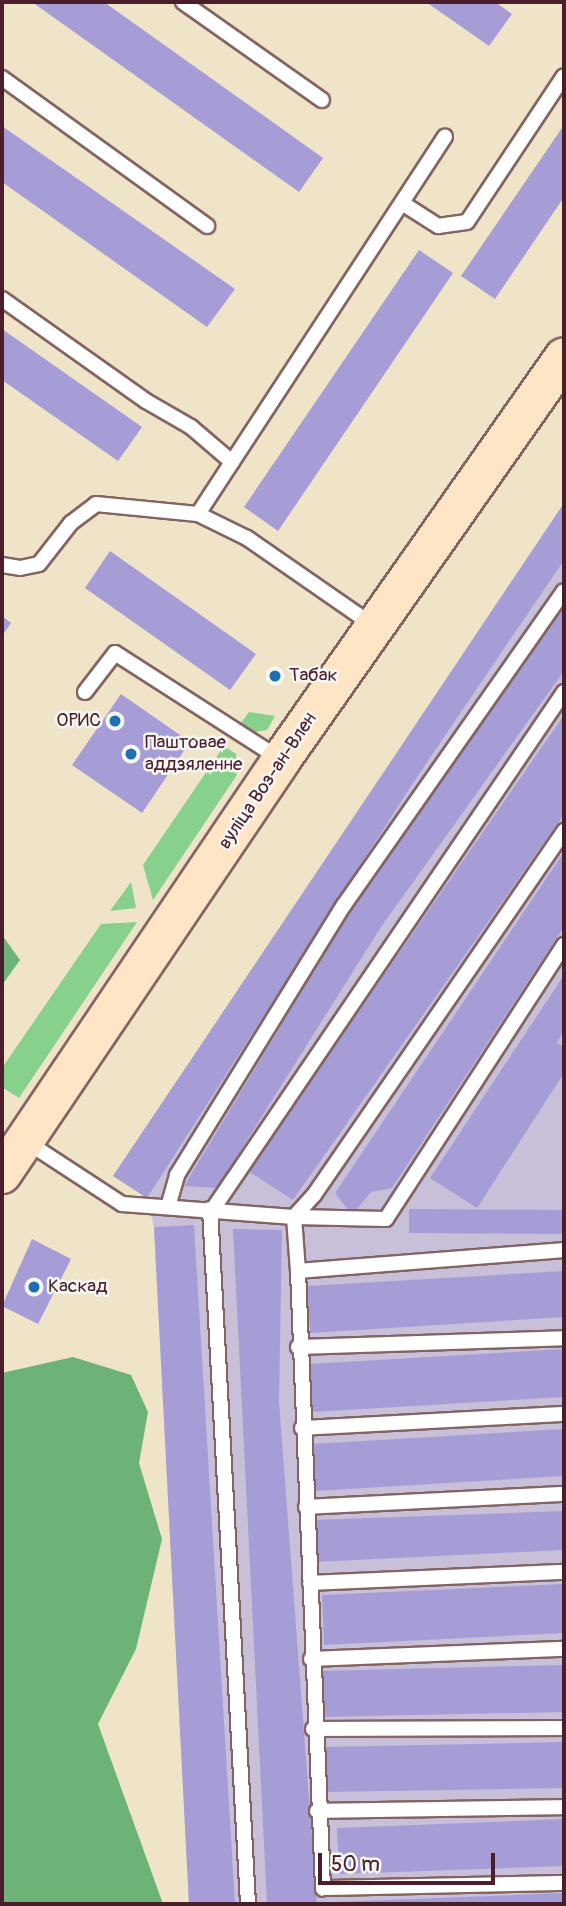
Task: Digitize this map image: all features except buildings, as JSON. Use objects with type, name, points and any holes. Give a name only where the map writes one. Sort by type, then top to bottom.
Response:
[{"type":"main road","name":"вуліца Воз-ан-Влен","points":[[2,1174],[281,760],[564,358]]},
{"type":"lane","points":[[183,2],[322,100]]},
{"type":"lane","points":[[402,203],[438,226],[467,222],[564,76]]},
{"type":"lane","points":[[2,78],[207,226]]},
{"type":"lane","points":[[198,514],[445,137]]},
{"type":"lane","points":[[2,299],[146,401],[191,426],[232,462]]},
{"type":"lane","points":[[2,565],[39,564],[71,523],[96,504],[198,514],[247,538],[375,627]]},
{"type":"lane","points":[[168,1207],[177,1175],[344,905],[564,590]]},
{"type":"lane","points":[[85,692],[115,653],[281,760]]},
{"type":"lane","points":[[248,1904],[211,1209],[564,692]]},
{"type":"lane","points":[[564,831],[314,1195],[294,1217],[310,1583],[313,1729],[323,1888],[564,1883]]},
{"type":"lane","points":[[26,1141],[122,1204],[294,1217],[386,1219],[564,945]]},
{"type":"lane","points":[[298,1271],[564,1250]]},
{"type":"lane","points":[[298,1347],[564,1338]]},
{"type":"lane","points":[[302,1428],[564,1414]]},
{"type":"lane","points":[[306,1507],[564,1494]]},
{"type":"lane","points":[[310,1583],[564,1572]]},
{"type":"lane","points":[[311,1659],[564,1649]]},
{"type":"lane","points":[[313,1729],[564,1728]]},
{"type":"lane","points":[[317,1811],[564,1807]]},
{"type":"shaded area","points":[[564,508],[564,1904],[189,1904],[154,1227],[147,1198],[113,1176]]},
{"type":"green space","points":[[249,712],[275,716],[267,730],[255,732],[241,723]]},
{"type":"green space","points":[[224,746],[236,754],[237,775],[153,900],[143,865]]},
{"type":"green space","points":[[131,882],[136,908],[110,911]]},
{"type":"green space","points":[[137,922],[19,1098],[2,1087],[2,1068],[101,924]]},
{"type":"green space","points":[[2,935],[20,960],[2,985]]},
{"type":"green space","points":[[73,1357],[131,1375],[148,1412],[139,1463],[162,1539],[136,1649],[98,1724],[163,1904],[2,1904],[2,1373]]},
{"type":"place","name":"Табак","points":[[275,676]]},
{"type":"place","name":"ОРИС","points":[[115,721]]},
{"type":"place","name":"Паштовае аддзяленне","points":[[131,754]]},
{"type":"place","name":"Каскад","points":[[34,1287]]}]
